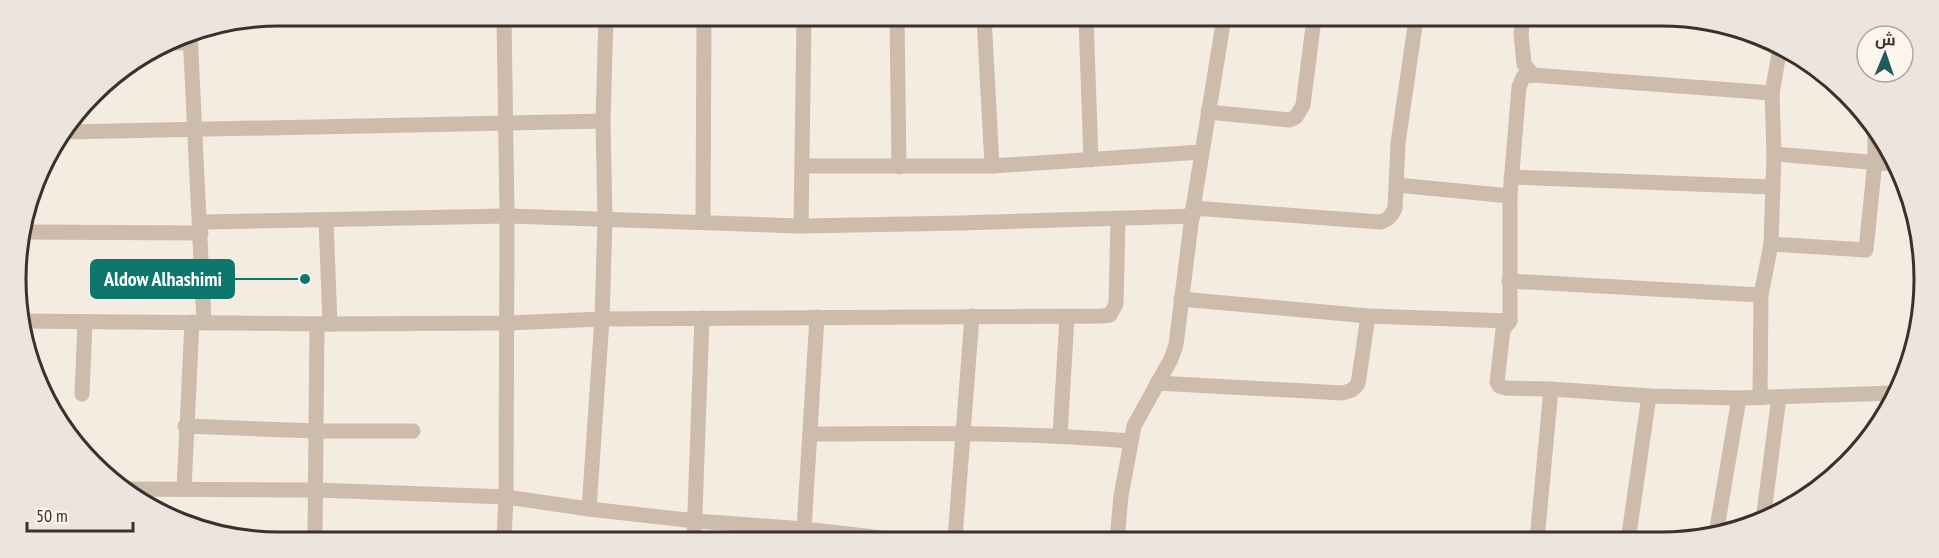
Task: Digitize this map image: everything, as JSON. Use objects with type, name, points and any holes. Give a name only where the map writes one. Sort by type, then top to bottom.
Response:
[{"type":"street","points":[[504,26],[507,216],[504,532]]},
{"type":"street","points":[[589,509],[602,319],[606,26]]},
{"type":"street","points":[[703,221],[704,26]]},
{"type":"street","points":[[801,226],[804,26]]},
{"type":"street","points":[[897,26],[899,167]]},
{"type":"street","points":[[984,26],[992,166]]},
{"type":"street","points":[[1086,26],[1090,160]]},
{"type":"street","points":[[1118,532],[1121,496],[1134,426],[1171,359],[1176,345],[1201,152],[1223,26]]},
{"type":"street","points":[[1208,112],[1289,120],[1296,117],[1303,105],[1313,26]]},
{"type":"street","points":[[30,232],[201,227],[326,220],[507,216],[801,226],[1118,219],[1193,212],[1380,222],[1392,215],[1395,208],[1398,143],[1415,26]]},
{"type":"street","points":[[1522,26],[1524,64],[1533,75]]},
{"type":"street","points":[[184,489],[186,426],[198,322],[201,227],[190,42]]},
{"type":"street","points":[[1760,398],[1761,295],[1771,244],[1774,154],[1772,93],[1779,55]]},
{"type":"street","points":[[1772,93],[1533,75],[1523,77],[1519,87],[1511,177],[1510,321],[1503,330],[1497,382],[1499,386],[1506,388],[1648,396],[1760,398],[1886,393]]},
{"type":"street","points":[[73,132],[603,122]]},
{"type":"street","points":[[1771,244],[1866,250],[1875,144]]},
{"type":"street","points":[[803,166],[992,166],[1201,152]]},
{"type":"street","points":[[1774,154],[1885,163]]},
{"type":"street","points":[[1511,177],[1772,188]]},
{"type":"street","points":[[1397,185],[1510,196]]},
{"type":"street","points":[[29,321],[324,324],[506,323],[602,319],[1102,316],[1110,315],[1117,298],[1118,219]]},
{"type":"street","points":[[315,532],[316,431],[324,324],[326,220]]},
{"type":"street","points":[[1509,281],[1761,295]]},
{"type":"street","points":[[1181,299],[1368,316],[1510,321]]},
{"type":"street","points":[[956,532],[972,316]]},
{"type":"street","points":[[1157,383],[1343,393],[1358,384],[1368,316]]},
{"type":"street","points":[[804,529],[817,317]]},
{"type":"street","points":[[1060,435],[1067,317]]},
{"type":"street","points":[[695,532],[702,318]]},
{"type":"street","points":[[82,394],[85,322]]},
{"type":"street","points":[[1538,532],[1551,389]]},
{"type":"street","points":[[1629,532],[1648,396]]},
{"type":"street","points":[[1764,510],[1779,397]]},
{"type":"street","points":[[1717,526],[1739,398]]},
{"type":"street","points":[[186,426],[316,431],[413,431]]},
{"type":"street","points":[[810,434],[964,432],[1060,435],[1130,441]]},
{"type":"street","points":[[137,489],[317,490],[506,497],[777,532]]},
{"type":"street","points":[[789,532],[804,529],[825,532]]},
{"type":"place","name":"Aldow Alhashimi","points":[[305,279]]}]
